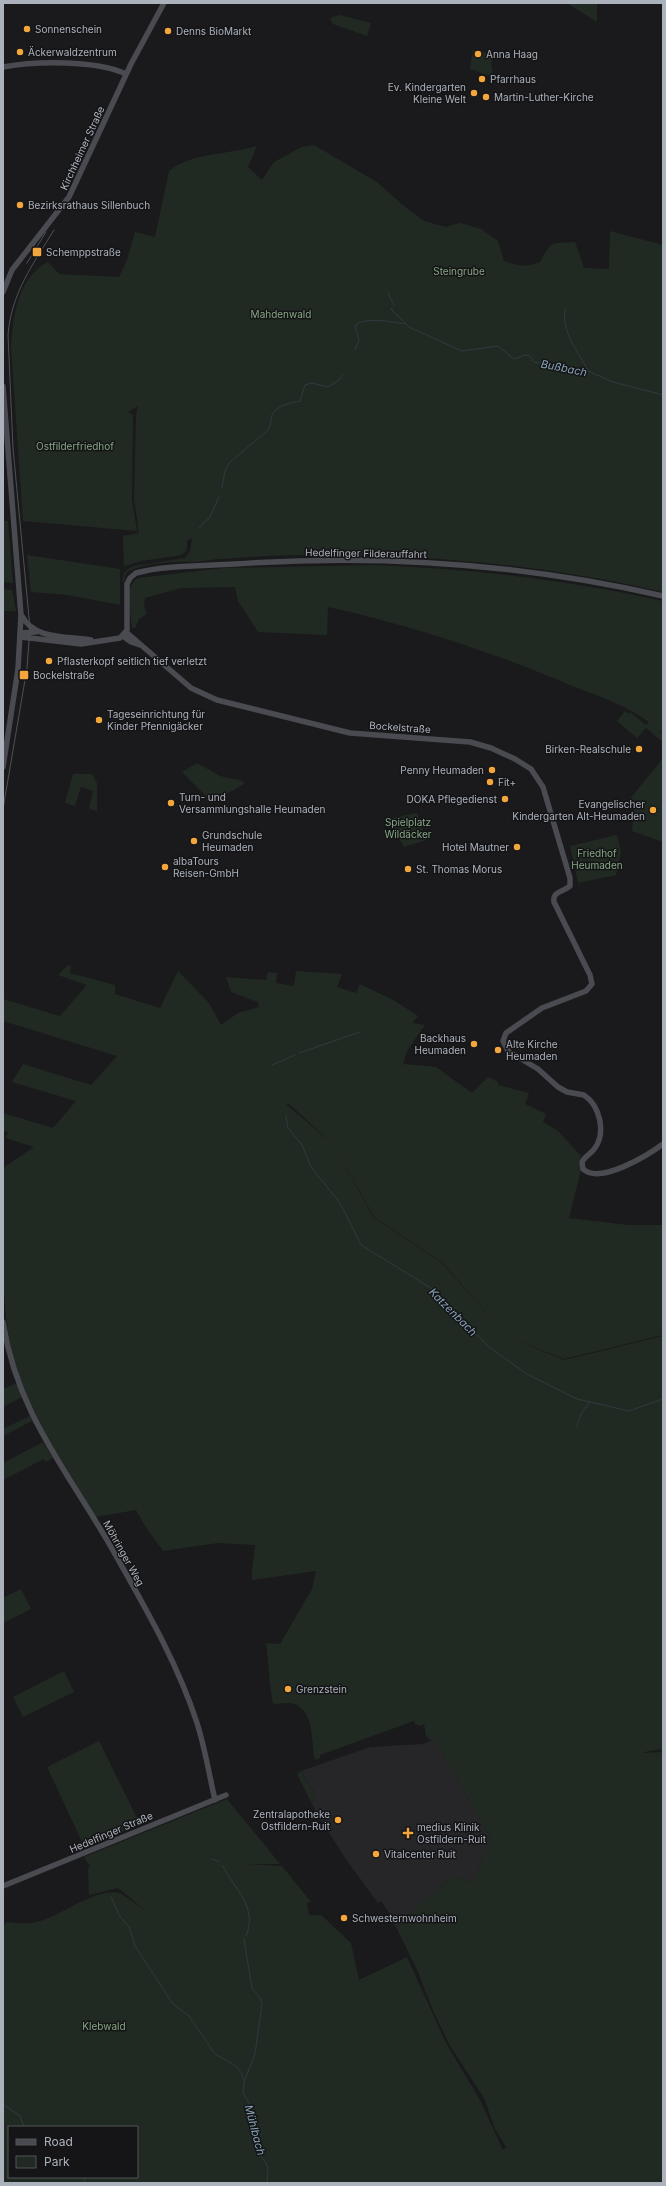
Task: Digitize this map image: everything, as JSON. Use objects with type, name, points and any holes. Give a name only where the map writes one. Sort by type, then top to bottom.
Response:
[{"type":"street","name":"Kirchheimer Straße","points":[[3,292],[12,270],[69,196],[126,74],[164,3]]},
{"type":"street","points":[[3,67],[36,63],[62,64],[104,67],[126,74]]},
{"type":"street","points":[[3,386],[21,616],[21,635],[13,707],[3,767]]},
{"type":"street","name":"Hedelfinger Filderauffahrt","points":[[125,634],[126,587],[132,575],[146,571],[235,564],[316,560],[424,562],[552,576],[663,596]]},
{"type":"street","points":[[21,616],[27,625],[38,632]]},
{"type":"street","points":[[21,635],[38,632],[94,641]]},
{"type":"street","points":[[21,635],[81,644],[117,639],[125,634]]},
{"type":"street","name":"Bockelstraße","points":[[125,634],[191,688],[217,700],[350,733],[470,742],[491,748],[525,764],[536,774],[543,787],[570,878],[570,886],[554,895],[554,902],[590,975],[592,984],[586,991],[535,1012],[503,1036],[504,1045],[514,1056],[538,1069],[558,1087],[566,1092],[584,1094],[597,1110],[600,1118],[600,1134],[594,1150],[582,1162],[583,1169],[586,1172],[596,1173],[622,1167],[649,1154],[663,1144]]},
{"type":"street","name":"Möhringer Weg","points":[[3,1322],[13,1367],[35,1422],[111,1547],[178,1674],[202,1738],[215,1800]]},
{"type":"street","name":"Hedelfinger Straße","points":[[3,1886],[226,1795]]},
{"type":"shaded area","name":"medius Klinik Ostfildern-Ruit","points":[[434,1739],[491,1839],[472,1883],[454,1876],[415,1908],[396,1927],[392,1923],[394,1920],[381,1901],[378,1903],[345,1858],[317,1814],[311,1802],[315,1799],[315,1794],[301,1771],[370,1747],[423,1744]]},
{"type":"green space","points":[[567,3],[597,3],[597,22]]},
{"type":"green space","points":[[339,15],[371,23],[367,36],[333,24],[330,19]]},
{"type":"green space","points":[[473,50],[494,54],[491,63],[493,77],[470,69]]},
{"type":"green space","points":[[314,145],[377,182],[404,206],[424,221],[446,227],[460,223],[481,229],[498,241],[504,261],[514,264],[526,266],[540,262],[547,250],[553,244],[575,242],[584,268],[609,269],[610,231],[663,245],[663,592],[531,568],[442,559],[353,555],[275,556],[217,559],[196,562],[158,563],[140,567],[126,573],[123,584],[124,573],[134,566],[185,558],[190,551],[192,538],[187,541],[187,550],[182,555],[141,561],[124,566],[123,536],[139,533],[134,499],[136,416],[138,406],[128,412],[133,415],[132,500],[137,531],[23,521],[11,348],[15,311],[23,288],[29,278],[48,262],[59,274],[119,277],[127,260],[135,232],[155,237],[169,171],[178,165],[200,157],[257,146],[248,167],[262,180],[274,162],[302,147]]},
{"type":"green space","points":[[3,521],[8,521],[13,583],[3,582]]},
{"type":"green space","points":[[27,555],[120,569],[120,605],[68,595],[31,592]]},
{"type":"green space","points":[[376,565],[448,569],[556,581],[663,601],[663,734],[656,729],[663,735],[663,742],[646,728],[637,738],[617,721],[625,711],[628,714],[630,712],[646,725],[649,722],[630,710],[611,701],[511,661],[450,640],[389,622],[328,607],[327,635],[258,632],[238,601],[235,587],[181,588],[145,598],[144,606],[147,614],[139,619],[135,628],[132,628],[129,593],[133,582],[138,578],[225,568]]},
{"type":"green space","points":[[3,589],[12,590],[16,611],[3,611]]},
{"type":"green space","points":[[663,758],[663,842],[632,831],[634,812],[629,800]]},
{"type":"green space","points":[[197,763],[220,776],[243,781],[244,784],[212,802],[182,772]]},
{"type":"green space","points":[[73,774],[92,774],[97,783],[97,811],[89,809],[93,791],[81,787],[75,806],[65,803]]},
{"type":"green space","name":"Spielplatz Wildäcker","points":[[417,813],[426,840],[404,847],[387,819]]},
{"type":"green space","name":"Friedhof Heumaden","points":[[617,835],[621,852],[616,875],[578,883],[570,846]]},
{"type":"green space","name":"Klebwald","points":[[68,965],[71,966],[70,973],[115,985],[115,994],[160,1008],[178,971],[209,1003],[221,1025],[238,1013],[259,1007],[258,1002],[231,992],[226,977],[266,980],[268,972],[277,973],[276,983],[294,986],[296,971],[342,974],[337,987],[356,993],[360,984],[395,1001],[418,1016],[412,1023],[425,1025],[407,1051],[403,1064],[436,1067],[472,1093],[488,1077],[498,1082],[498,1085],[529,1093],[525,1104],[546,1114],[543,1122],[558,1131],[581,1156],[579,1161],[581,1170],[569,1218],[628,1225],[663,1225],[663,1335],[564,1359],[508,1337],[564,1360],[663,1336],[663,1749],[644,1753],[663,1752],[663,2183],[3,2183],[3,1925],[7,1922],[32,1923],[42,1920],[87,1899],[110,1892],[120,1893],[145,1910],[118,1888],[89,1895],[88,1870],[90,1866],[84,1857],[227,1799],[280,1864],[245,1864],[282,1866],[311,1902],[307,1903],[309,1915],[321,1915],[351,1943],[359,1980],[407,1957],[446,2043],[480,2100],[503,2150],[506,2147],[495,2129],[484,2098],[450,2046],[432,2008],[418,1972],[396,1927],[415,1908],[454,1876],[472,1883],[491,1839],[434,1739],[430,1740],[426,1736],[424,1724],[420,1726],[415,1724],[414,1721],[320,1755],[320,1758],[315,1760],[311,1728],[306,1714],[301,1708],[292,1703],[273,1704],[266,1643],[280,1644],[312,1589],[316,1571],[252,1580],[255,1545],[218,1543],[163,1551],[145,1526],[136,1510],[96,1517],[56,1453],[23,1386],[9,1338],[4,1296],[3,1168],[34,1147],[6,1138],[8,1132],[3,1130],[3,1113],[53,1128],[76,1101],[12,1082],[23,1064],[91,1085],[117,1056],[3,1021],[3,999],[60,1016],[87,985],[58,975]],"holes":[[[286,1104],[289,1104],[334,1145]],[[334,1145],[374,1217],[442,1262],[508,1337],[441,1262],[373,1217]]]},
{"type":"green space","points":[[17,1383],[22,1397],[3,1407],[3,1389]]},
{"type":"green space","points":[[30,1416],[32,1421],[3,1436],[3,1429]]},
{"type":"green space","points":[[43,1442],[53,1458],[46,1462],[44,1459],[3,1480],[3,1463]]},
{"type":"green space","points":[[21,1589],[31,1609],[3,1623],[3,1598]]},
{"type":"green space","points":[[64,1671],[74,1692],[23,1717],[13,1697]]},
{"type":"green space","points":[[99,1741],[140,1824],[87,1847],[83,1844],[47,1767]]},
{"type":"green space","points":[[301,1771],[315,1795],[315,1799],[311,1802],[297,1774]]},
{"type":"waterway","name":"Bußbach","points":[[388,293],[394,305]]},
{"type":"waterway","name":"Bußbach","points":[[393,308],[391,309],[409,327],[462,351],[498,346],[514,359],[525,355],[530,356],[534,362],[588,371],[613,382],[663,395]]},
{"type":"waterway","points":[[565,309],[564,317],[568,333],[575,349],[588,371]]},
{"type":"waterway","name":"Bußbach","points":[[355,350],[359,340],[355,326],[359,323],[378,320],[405,324]]},
{"type":"waterway","name":"Bußbach","points":[[222,488],[225,471],[230,462],[269,429],[272,415],[277,409],[284,405],[300,401],[305,385],[312,383],[328,387],[339,380],[343,375]]},
{"type":"waterway","name":"Bußbach","points":[[199,528],[210,517],[219,497]]},
{"type":"waterway","points":[[299,1053],[360,1032]]},
{"type":"waterway","points":[[272,1065],[295,1055]]},
{"type":"waterway","name":"Katzenbach","points":[[286,1116],[288,1128],[302,1145],[311,1167],[340,1203],[361,1245],[431,1288],[489,1347],[527,1374],[577,1399],[629,1411],[663,1399]]},
{"type":"waterway","points":[[578,1422],[582,1412],[590,1402]]},
{"type":"waterway","points":[[577,1427],[578,1423]]},
{"type":"waterway","name":"Mühlbach","points":[[212,1859],[220,1862]]},
{"type":"waterway","name":"Mühlbach","points":[[223,1866],[247,1907],[249,1926],[246,1936]]},
{"type":"waterway","points":[[111,1897],[119,1915],[129,1927],[135,1946],[173,2004],[189,2016],[215,2054],[236,2066],[242,2074],[244,2081]]},
{"type":"waterway","name":"Mühlbach","points":[[244,1939],[252,1988],[260,1998],[262,2004],[255,2054],[244,2082],[243,2093],[249,2103],[250,2114],[255,2127],[260,2154],[268,2167],[267,2183]]},
{"type":"waterway","points":[[3,2104],[20,2116],[24,2126]]},
{"type":"waterway","points":[[84,2178],[86,2183]]},
{"type":"tram line","points":[[3,809],[27,668],[30,628],[13,448],[8,335],[10,320],[18,293],[31,267],[54,230]]},
{"type":"tram line","points":[[27,263],[46,232]]},
{"type":"place","name":"Sonnenschein","points":[[27,29]]},
{"type":"place","name":"Denns BioMarkt","points":[[168,31]]},
{"type":"place","name":"Äckerwaldzentrum","points":[[20,52]]},
{"type":"place","name":"Anna Haag","points":[[478,54]]},
{"type":"place","name":"Pfarrhaus","points":[[482,79]]},
{"type":"place","name":"Ev. Kindergarten Kleine Welt","points":[[474,93]]},
{"type":"place","name":"Martin-Luther-Kirche","points":[[486,97]]},
{"type":"place","name":"Bezirksrathaus Sillenbuch","points":[[20,205]]},
{"type":"place","name":"Schemppstraße","points":[[37,252]]},
{"type":"place","name":"Pflasterkopf seitlich tief verletzt","points":[[49,661]]},
{"type":"place","name":"Bockelstraße","points":[[24,675]]},
{"type":"place","name":"Tageseinrichtung für Kinder Pfennigäcker","points":[[99,720]]},
{"type":"place","name":"Birken-Realschule","points":[[639,749]]},
{"type":"place","name":"Penny Heumaden","points":[[492,770]]},
{"type":"place","name":"Fit+","points":[[490,782]]},
{"type":"place","name":"DOKA Pflegedienst","points":[[505,799]]},
{"type":"place","name":"Turn- und Versammlungshalle Heumaden","points":[[171,803]]},
{"type":"place","name":"Evangelischer Kindergarten Alt-Heumaden","points":[[653,810]]},
{"type":"place","name":"Grundschule Heumaden","points":[[194,841]]},
{"type":"place","name":"Hotel Mautner","points":[[517,847]]},
{"type":"place","name":"albaTours Reisen-GmbH","points":[[165,867]]},
{"type":"place","name":"St. Thomas Morus","points":[[408,869]]},
{"type":"place","name":"Backhaus Heumaden","points":[[474,1044]]},
{"type":"place","name":"Alte Kirche Heumaden","points":[[498,1050]]},
{"type":"place","name":"Grenzstein","points":[[288,1689]]},
{"type":"place","name":"Zentralapotheke Ostfildern-Ruit","points":[[338,1820]]},
{"type":"place","name":"medius Klinik Ostfildern-Ruit","points":[[408,1833]]},
{"type":"place","name":"Vitalcenter Ruit","points":[[376,1854]]},
{"type":"place","name":"Schwesternwohnheim","points":[[344,1918]]},
{"type":"park label","name":"Steingrube","points":[[459,271]]},
{"type":"park label","name":"Mahdenwald","points":[[281,314]]},
{"type":"park label","name":"Ostfilderfriedhof","points":[[75,446]]}]
